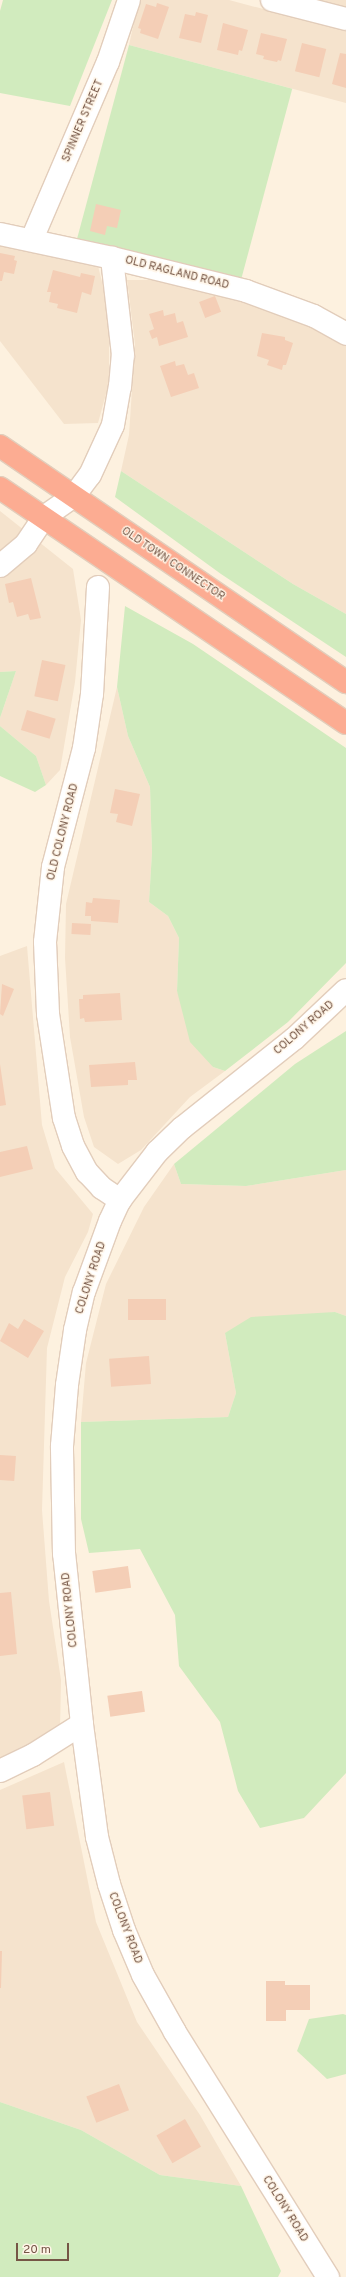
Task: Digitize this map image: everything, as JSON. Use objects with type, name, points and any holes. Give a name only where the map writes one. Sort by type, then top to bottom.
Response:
[{"type":"highway","name":"OLD TOWN CONNECTOR","points":[[0,446],[346,682]]},
{"type":"highway","points":[[0,488],[346,723]]},
{"type":"street","name":"SPINNER STREET","points":[[32,239],[108,62],[129,0]]},
{"type":"street","points":[[272,0],[346,20]]},
{"type":"street","name":"OLD RAGLAND ROAD","points":[[0,234],[32,239],[246,291],[314,316],[346,334]]},
{"type":"street","points":[[0,566],[26,544],[44,517],[74,496],[90,475],[104,448],[113,424],[120,387],[123,355],[112,258]]},
{"type":"street","name":"OLD COLONY ROAD","points":[[98,587],[92,694],[82,755],[53,867],[45,942],[48,1014],[64,1118],[73,1146],[87,1172],[102,1188],[120,1200]]},
{"type":"street","name":"COLONY ROAD","points":[[328,2277],[175,2032],[143,1975],[124,1930],[108,1884],[94,1822],[64,1554],[62,1446],[75,1330],[84,1292],[110,1220],[120,1200],[157,1152],[182,1128],[294,1039],[346,990]]},
{"type":"street","points":[[0,1770],[33,1754],[82,1724]]},
{"type":"shaded area","points":[[139,0],[229,0],[346,31],[346,103],[129,45]]},
{"type":"shaded area","points":[[309,0],[346,0],[346,9]]},
{"type":"shaded area","points":[[0,244],[98,266],[109,310],[109,383],[98,423],[64,424],[0,341]]},
{"type":"shaded area","points":[[127,280],[170,280],[222,295],[320,328],[346,345],[346,614],[293,584],[121,471],[129,435],[135,344]]},
{"type":"shaded area","points":[[0,511],[73,569],[81,620],[75,682],[60,770],[46,785],[36,756],[0,726],[0,718],[16,671],[0,672]]},
{"type":"shaded area","points":[[117,687],[128,736],[150,787],[152,852],[149,902],[168,916],[179,938],[177,991],[213,1067],[225,1071],[190,1097],[141,1150],[118,1164],[94,1147],[84,1117],[70,1037],[65,958],[66,904]]},
{"type":"shaded area","points":[[27,946],[42,1125],[55,1168],[93,1214],[88,1232],[65,1277],[47,1348],[42,1510],[49,1601],[61,1680],[60,1729],[0,1761],[0,956]]},
{"type":"shaded area","points":[[174,1164],[181,1184],[246,1186],[346,1170],[346,1316],[335,1312],[225,1333],[236,1393],[228,1417],[81,1422],[86,1363],[106,1284],[144,1207]]},
{"type":"shaded area","points":[[64,1762],[96,1922],[137,2022],[200,2115],[241,2186],[160,2175],[81,2130],[0,2102],[0,1790]]},
{"type":"green space","points":[[3,0],[112,0],[70,106],[0,93],[0,11]]},
{"type":"green space","points":[[129,45],[292,89],[240,284],[77,240]]},
{"type":"green space","points":[[121,471],[293,584],[346,614],[346,657],[221,574],[115,497]]},
{"type":"green space","points":[[125,606],[193,644],[346,748],[346,963],[288,1022],[225,1071],[213,1067],[190,1042],[177,991],[179,938],[168,916],[149,902],[152,852],[150,787],[128,736],[117,687]]},
{"type":"green space","points":[[16,671],[0,718],[0,672]]},
{"type":"green space","points":[[0,726],[36,756],[46,785],[35,792],[0,776]]},
{"type":"green space","points":[[346,1031],[346,1170],[246,1186],[181,1184],[174,1164],[295,1064]]},
{"type":"green space","points":[[335,1312],[346,1316],[346,1773],[304,1818],[260,1828],[238,1791],[220,1722],[179,1666],[175,1615],[140,1549],[89,1553],[81,1519],[81,1422],[228,1417],[236,1393],[225,1333],[251,1317]]},
{"type":"green space","points":[[343,2014],[346,2015],[346,2074],[327,2079],[297,2051],[309,2019]]},
{"type":"green space","points":[[0,2102],[81,2130],[160,2175],[241,2186],[281,2271],[278,2277],[0,2277]]},
{"type":"building","points":[[157,3],[169,7],[158,39],[140,33],[141,29],[138,28],[146,4],[156,7]]},
{"type":"building","points":[[196,12],[208,15],[201,43],[179,38],[185,14],[195,16]]},
{"type":"building","points":[[223,23],[248,30],[242,51],[239,50],[238,55],[217,50]]},
{"type":"building","points":[[261,33],[287,39],[281,61],[278,60],[277,62],[263,59],[264,56],[256,54]]},
{"type":"building","points":[[302,43],[326,49],[319,77],[295,71]]},
{"type":"building","points":[[340,53],[346,54],[346,88],[332,84]]},
{"type":"building","points":[[96,204],[121,210],[117,228],[107,226],[105,235],[90,231]]},
{"type":"building","points":[[0,253],[15,256],[14,260],[17,261],[14,274],[4,272],[2,281],[0,281]]},
{"type":"building","points":[[53,270],[80,277],[81,273],[95,276],[91,295],[82,292],[77,313],[57,308],[58,304],[49,302],[51,292],[47,292]]},
{"type":"building","points":[[215,296],[221,312],[205,318],[199,302]]},
{"type":"building","points":[[163,310],[164,316],[175,313],[177,323],[183,321],[188,337],[159,346],[157,337],[152,339],[149,331],[154,329],[149,314]]},
{"type":"building","points":[[262,333],[285,337],[285,340],[293,343],[286,365],[283,365],[282,370],[267,365],[269,360],[257,356]]},
{"type":"building","points":[[175,361],[176,366],[184,364],[188,375],[194,373],[199,388],[171,397],[160,366]]},
{"type":"building","points":[[31,578],[41,618],[30,620],[28,614],[17,617],[13,602],[9,603],[5,584]]},
{"type":"building","points":[[42,660],[65,665],[58,701],[34,696]]},
{"type":"building","points":[[27,710],[56,719],[50,739],[21,730]]},
{"type":"building","points":[[115,789],[140,794],[132,826],[116,822],[118,814],[110,813]]},
{"type":"building","points":[[93,898],[120,900],[118,923],[91,921],[91,916],[85,916],[86,902],[92,903]]},
{"type":"building","points":[[72,923],[91,924],[90,935],[71,934]]},
{"type":"building","points":[[2,984],[14,989],[3,1016],[0,1014]]},
{"type":"building","points":[[120,993],[122,1020],[85,1022],[84,1018],[80,1019],[79,999],[83,999],[83,995]]},
{"type":"building","points":[[135,1062],[137,1080],[128,1080],[128,1085],[91,1087],[89,1065]]},
{"type":"building","points":[[0,1064],[6,1105],[0,1106]]},
{"type":"building","points":[[27,1146],[33,1169],[0,1177],[0,1152]]},
{"type":"building","points":[[128,1299],[166,1299],[166,1320],[128,1320]]},
{"type":"building","points":[[24,1319],[44,1331],[28,1358],[0,1341],[9,1323],[18,1329]]},
{"type":"building","points":[[149,1356],[151,1384],[111,1387],[109,1359]]},
{"type":"building","points":[[0,1455],[16,1456],[14,1481],[0,1480]]},
{"type":"building","points":[[128,1566],[131,1588],[95,1593],[92,1571]]},
{"type":"building","points":[[11,1592],[17,1654],[0,1656],[0,1593]]},
{"type":"building","points":[[142,1691],[145,1712],[110,1717],[107,1696]]},
{"type":"building","points":[[50,1792],[54,1826],[26,1829],[22,1795]]},
{"type":"building","points":[[0,1951],[2,1951],[1,1988],[0,1988]]},
{"type":"building","points":[[266,1981],[285,1981],[285,1985],[310,1985],[310,2010],[286,2010],[286,2021],[266,2021]]},
{"type":"building","points":[[119,2084],[129,2110],[96,2123],[86,2097]]},
{"type":"building","points":[[185,2119],[201,2147],[172,2163],[156,2136]]}]
